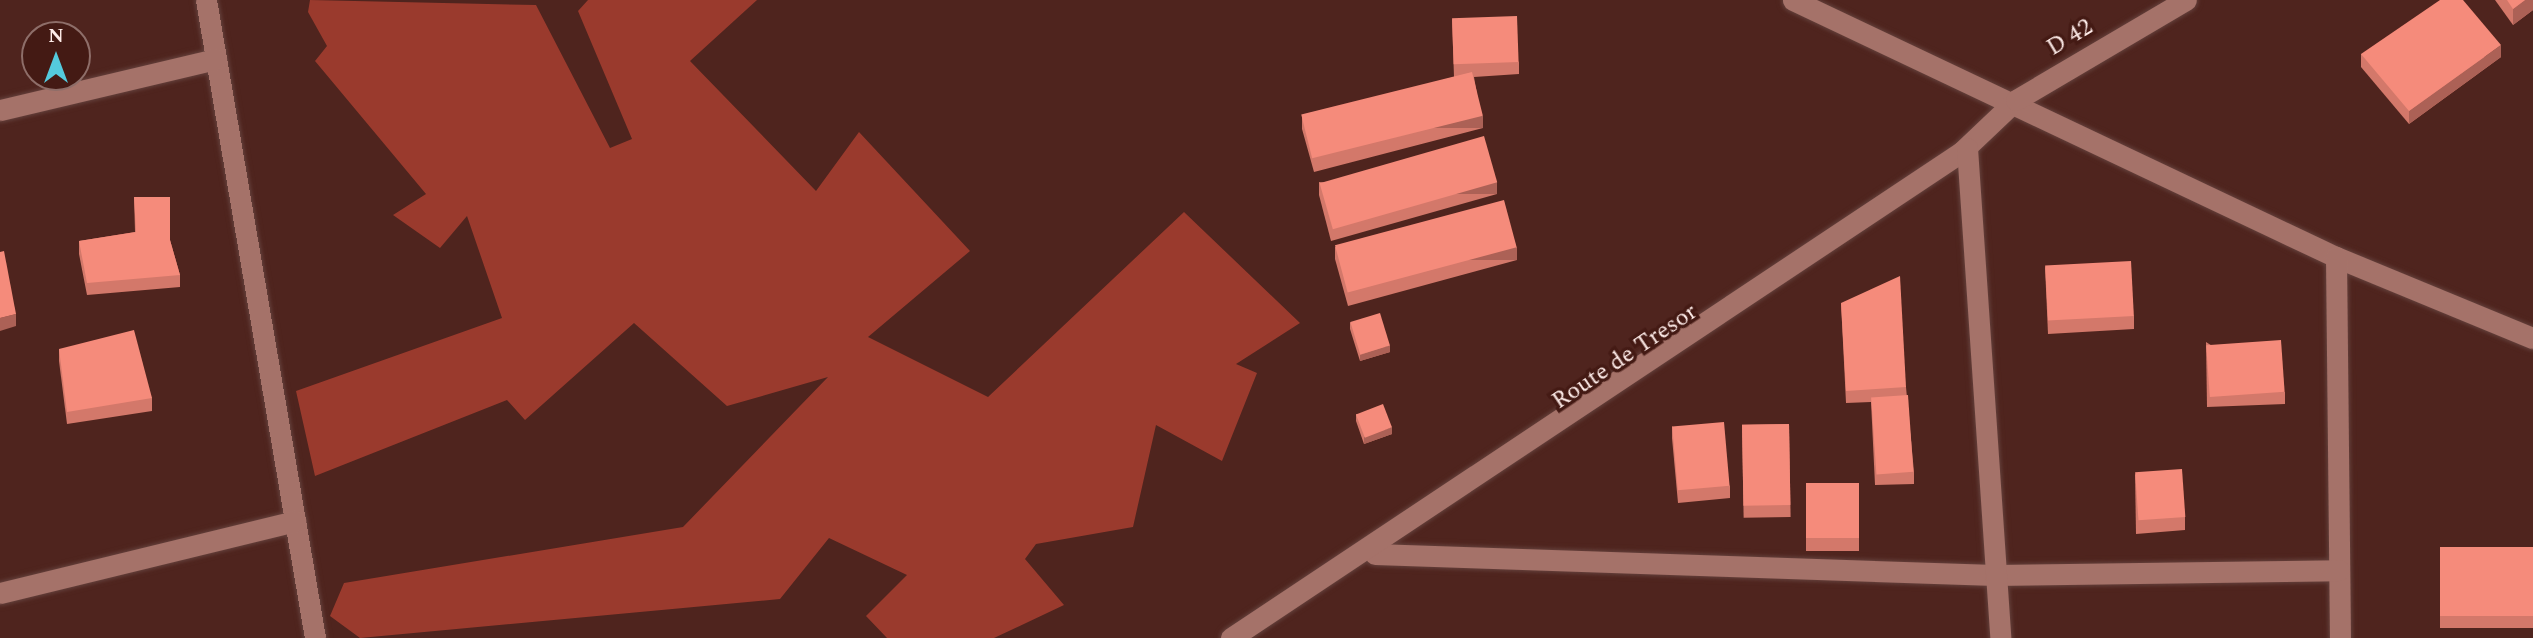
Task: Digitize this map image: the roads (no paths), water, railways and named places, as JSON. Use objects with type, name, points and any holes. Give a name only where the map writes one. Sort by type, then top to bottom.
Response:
[{"type":"street","points":[[206,0],[315,638]]},
{"type":"street","points":[[1793,0],[2016,100],[2336,257],[2533,338]]},
{"type":"street","name":"D 42","points":[[2016,100],[2186,0]]},
{"type":"street","points":[[0,110],[216,59]]},
{"type":"street","name":"Route de Tresor","points":[[1250,638],[1745,308],[1967,148],[2016,100]]},
{"type":"street","points":[[1231,638],[1967,148],[2000,638]]},
{"type":"street","points":[[2336,257],[2340,638]]},
{"type":"street","points":[[0,593],[295,521]]},
{"type":"street","points":[[1375,554],[1995,575],[2339,570]]}]
